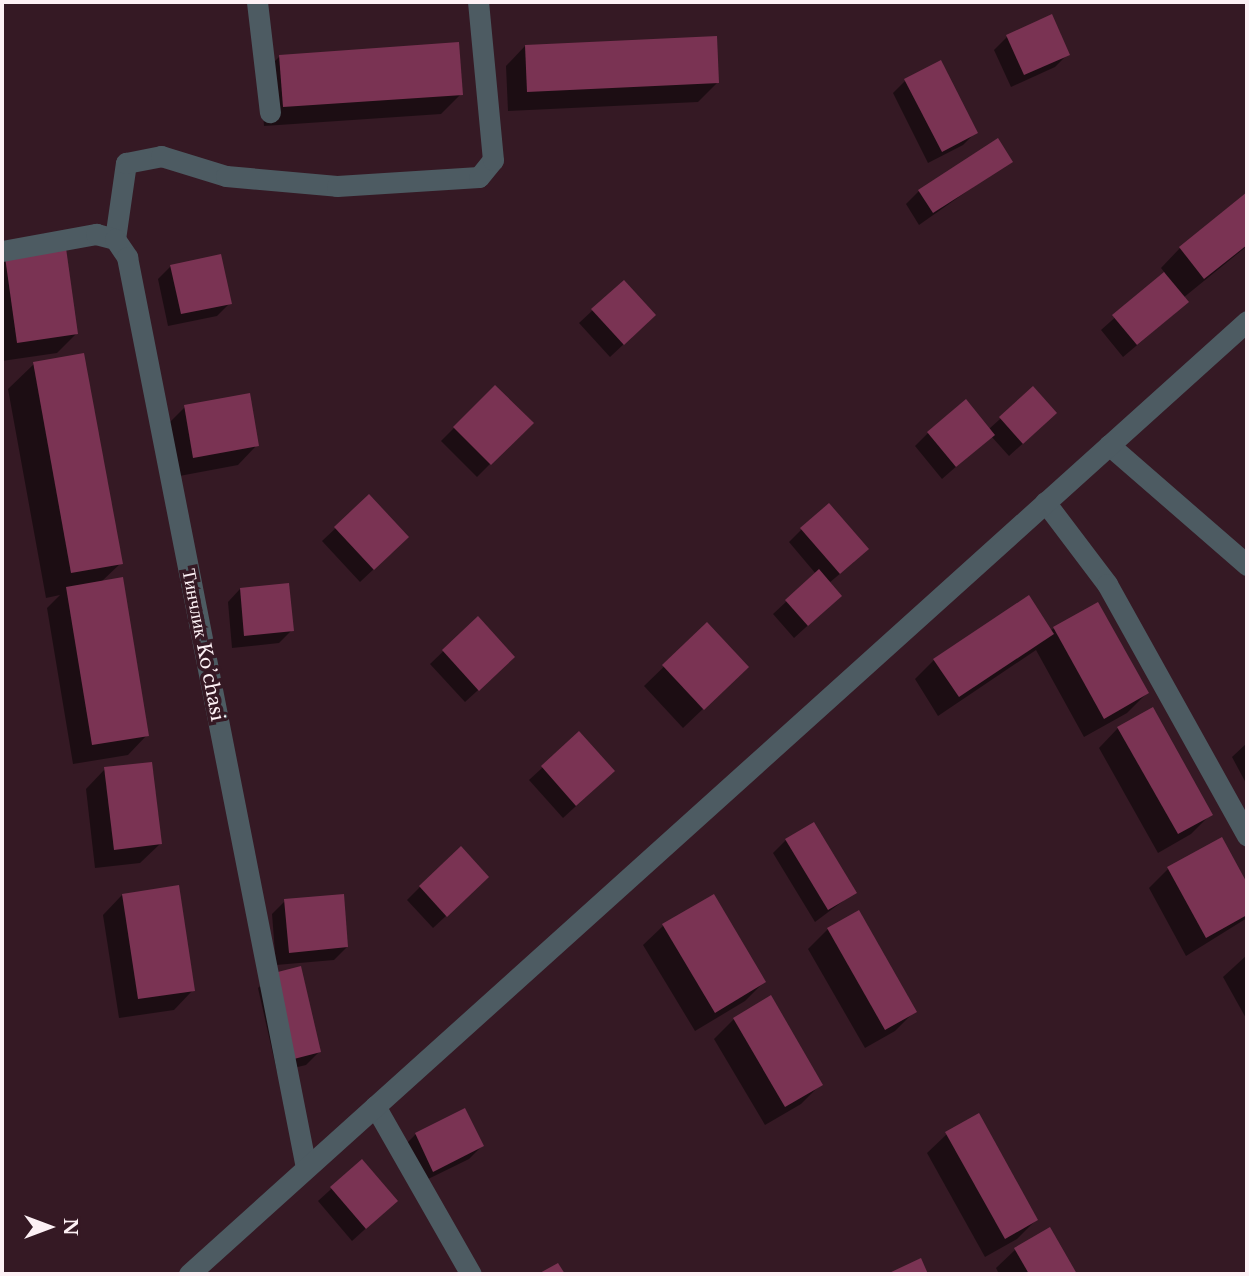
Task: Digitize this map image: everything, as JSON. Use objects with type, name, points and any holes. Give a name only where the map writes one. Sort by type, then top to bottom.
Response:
[{"type":"street","points":[[257,2],[270,113]]},
{"type":"street","points":[[2,251],[96,234],[115,239],[126,163],[161,156],[226,176],[337,186],[479,177],[494,160],[478,2]]},
{"type":"street","name":"Тинчлик Ko’chasi","points":[[115,239],[127,257],[306,1168]]},
{"type":"street","points":[[189,1274],[1247,321]]},
{"type":"street","points":[[1109,445],[1247,565]]},
{"type":"street","points":[[1045,502],[1107,584],[1247,836]]},
{"type":"street","points":[[375,1106],[471,1274]]},
{"type":"building","points":[[1052,14],[1070,55],[1024,75],[1006,35]]},
{"type":"building","points":[[717,36],[719,83],[527,92],[525,45]]},
{"type":"building","points":[[459,42],[463,95],[283,107],[279,55]]},
{"type":"building","points":[[941,60],[978,133],[942,152],[904,79]]},
{"type":"building","points":[[998,138],[1013,162],[933,213],[918,190]]},
{"type":"building","points":[[1247,192],[1247,245],[1204,279],[1179,247]]},
{"type":"building","points":[[66,248],[78,334],[17,343],[5,257]]},
{"type":"building","points":[[221,254],[232,304],[181,314],[170,265]]},
{"type":"building","points":[[1164,272],[1189,302],[1137,345],[1112,315]]},
{"type":"building","points":[[624,280],[656,315],[624,345],[591,309]]},
{"type":"building","points":[[84,353],[123,564],[71,573],[33,362]]},
{"type":"building","points":[[495,385],[534,423],[491,465],[453,427]]},
{"type":"building","points":[[1033,386],[1057,413],[1023,444],[999,417]]},
{"type":"building","points":[[250,393],[259,446],[193,458],[184,405]]},
{"type":"building","points":[[966,399],[995,435],[956,467],[927,432]]},
{"type":"building","points":[[369,494],[409,537],[374,570],[334,527]]},
{"type":"building","points":[[829,503],[869,549],[840,574],[800,528]]},
{"type":"building","points":[[819,569],[842,596],[808,626],[785,600]]},
{"type":"building","points":[[123,577],[149,736],[92,745],[66,587]]},
{"type":"building","points":[[289,583],[294,631],[244,636],[240,588]]},
{"type":"building","points":[[1029,595],[1054,634],[959,697],[933,659]]},
{"type":"building","points":[[1098,602],[1149,693],[1104,719],[1053,627]]},
{"type":"building","points":[[478,616],[515,657],[479,691],[442,650]]},
{"type":"building","points":[[707,622],[749,667],[704,710],[662,665]]},
{"type":"building","points":[[1153,707],[1213,815],[1178,834],[1117,727]]},
{"type":"building","points":[[579,731],[615,771],[576,806],[541,766]]},
{"type":"building","points":[[152,762],[162,844],[114,850],[104,767]]},
{"type":"building","points":[[814,822],[857,893],[828,910],[785,839]]},
{"type":"building","points":[[1222,837],[1247,883],[1247,915],[1206,938],[1167,867]]},
{"type":"building","points":[[461,846],[489,877],[447,917],[419,886]]},
{"type":"building","points":[[179,885],[195,991],[138,999],[122,894]]},
{"type":"building","points":[[344,894],[348,947],[289,953],[284,899]]},
{"type":"building","points":[[714,894],[766,982],[715,1013],[662,924]]},
{"type":"building","points":[[859,910],[917,1012],[885,1030],[827,928]]},
{"type":"building","points":[[301,966],[321,1052],[290,1060],[270,974]]},
{"type":"building","points":[[771,995],[823,1085],[785,1107],[733,1018]]},
{"type":"building","points":[[465,1108],[484,1146],[433,1172],[415,1133]]},
{"type":"building","points":[[979,1113],[1038,1220],[1005,1239],[945,1132]]},
{"type":"building","points":[[362,1159],[398,1201],[366,1229],[330,1187]]},
{"type":"building","points":[[1050,1227],[1077,1274],[1029,1274],[1014,1248]]},
{"type":"building","points":[[921,1258],[928,1274],[887,1274]]},
{"type":"building","points":[[558,1263],[565,1274],[538,1274]]}]
